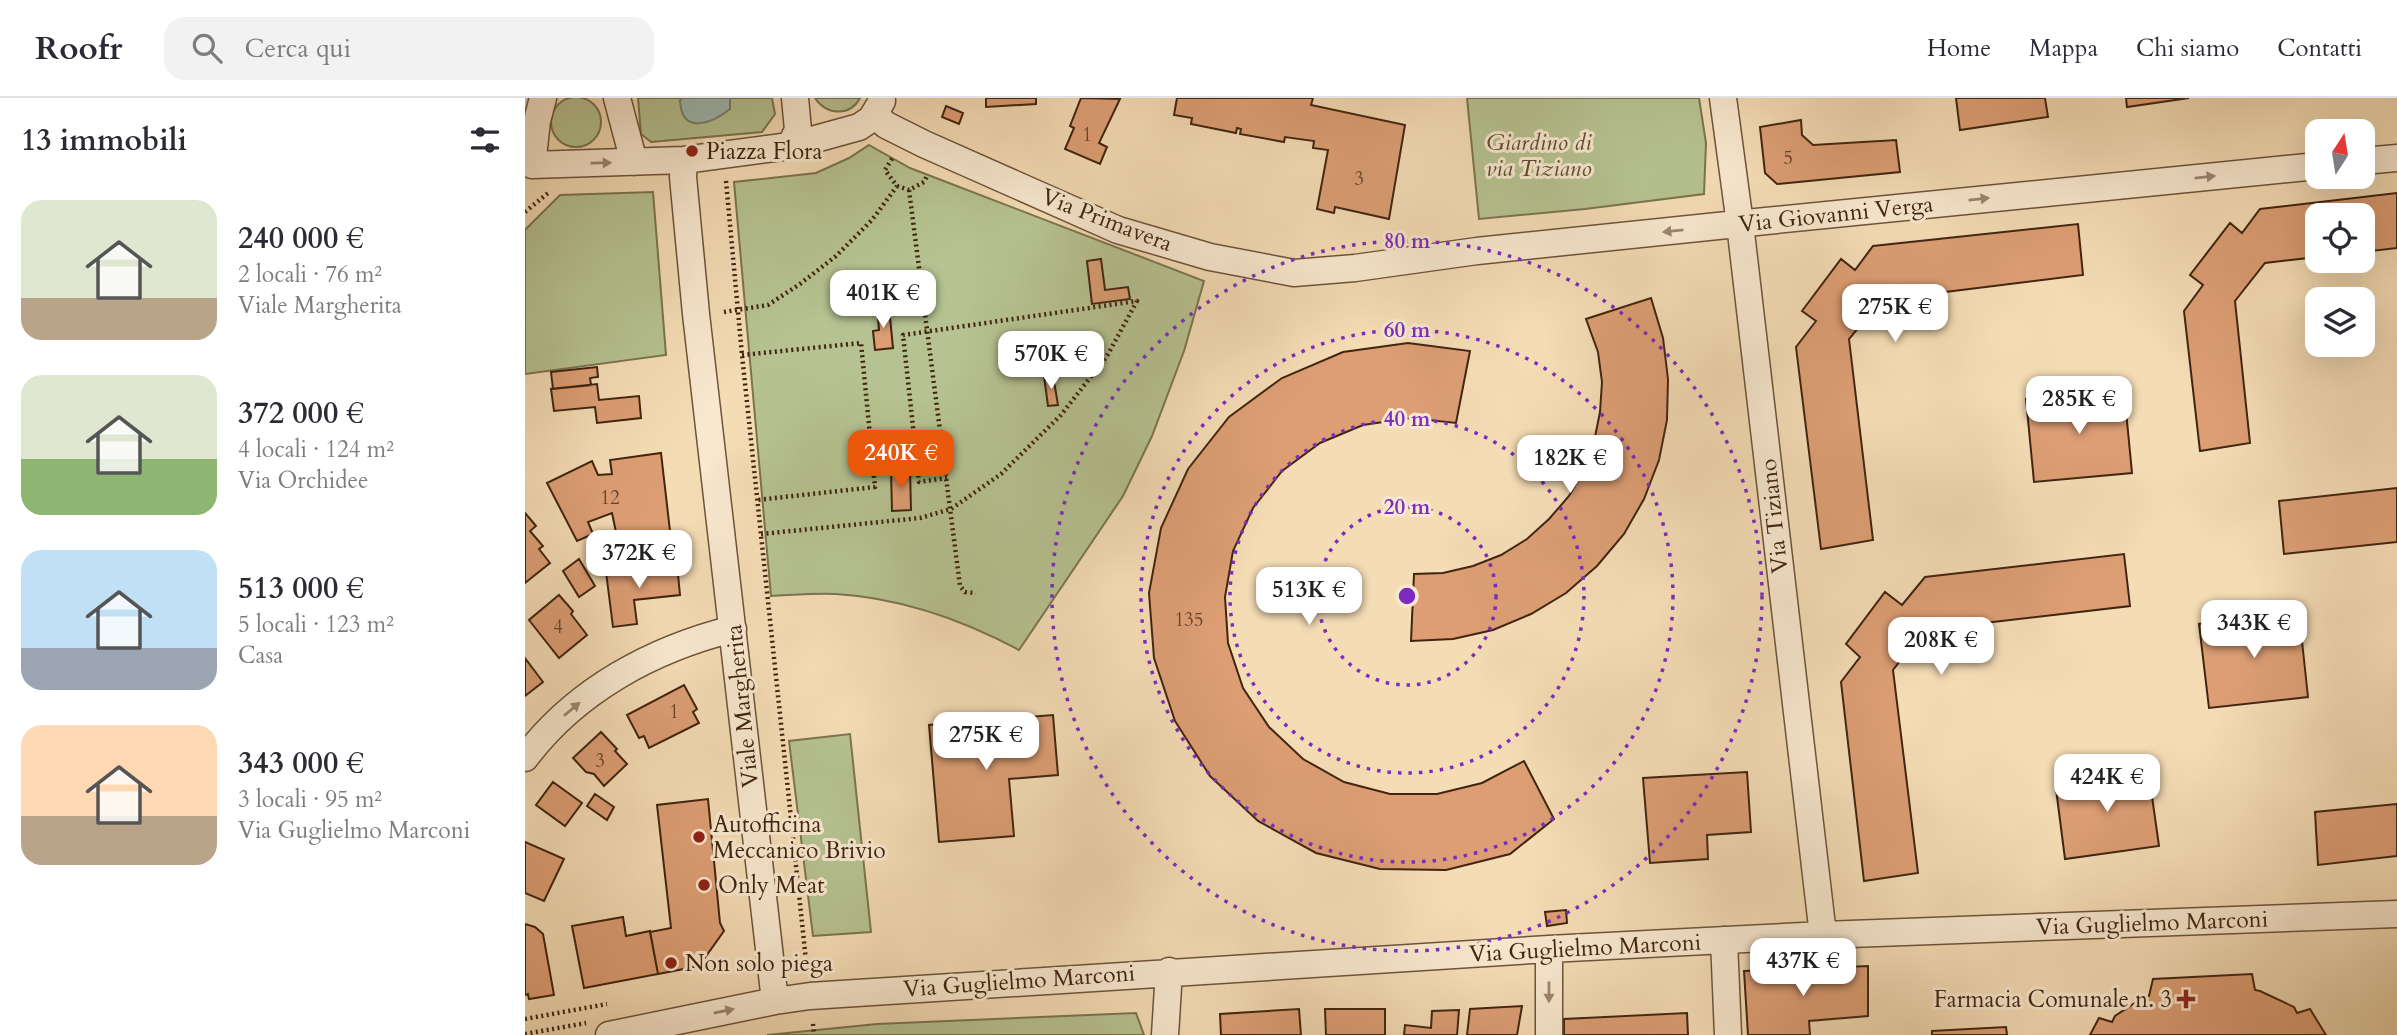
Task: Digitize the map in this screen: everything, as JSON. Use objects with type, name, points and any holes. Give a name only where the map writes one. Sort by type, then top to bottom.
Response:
[{"type":"street","points":[[617,98],[634,162]]},
{"type":"street","points":[[790,146],[798,130],[795,98]]},
{"type":"street","name":"Via Tiziano","points":[[1723,98],[1823,935]]},
{"type":"street","points":[[535,104],[529,170],[684,160],[790,146],[870,114]]},
{"type":"street","name":"Via Primavera","points":[[870,114],[932,148],[1118,229],[1197,253],[1294,272],[1355,268]]},
{"type":"street","points":[[2375,160],[2397,158]]},
{"type":"street","name":"Viale Margherita","points":[[684,160],[683,177],[696,314],[775,1001]]},
{"type":"street","name":"Via Giovanni Verga","points":[[1355,268],[1477,251],[2305,167]]},
{"type":"street","points":[[527,750],[571,709],[623,672],[665,650],[733,629]]},
{"type":"street","name":"Via Guglielmo Marconi","points":[[610,1035],[810,996],[1169,971],[1823,935],[2397,914]]},
{"type":"street","points":[[1724,940],[1728,1035]]},
{"type":"street","points":[[1549,949],[1549,1035]]},
{"type":"street","points":[[1165,1035],[1169,971]]},
{"type":"path","points":[[696,314],[768,305],[836,256],[872,220],[898,186],[885,170],[905,134]]},
{"type":"path","points":[[725,173],[741,355],[814,1035]]},
{"type":"path","points":[[909,190],[960,586],[965,592],[976,593]]},
{"type":"path","points":[[761,534],[920,518],[951,509],[1001,474],[1061,415],[1107,356],[1137,301],[903,335],[919,482],[947,478]]},
{"type":"path","points":[[741,355],[861,343],[875,487],[757,500]]},
{"type":"path","points":[[872,457],[916,454]]},
{"type":"green space","points":[[576,97],[593,105],[601,122],[593,139],[576,147],[559,139],[551,122],[559,105]]},
{"type":"green space","points":[[638,98],[682,98],[680,101],[730,109],[730,98],[772,98],[775,114],[762,132],[651,142],[641,134]]},
{"type":"green space","points":[[815,98],[860,98],[850,108],[838,111],[825,108]]},
{"type":"green space","name":"Giardino di via Tiziano","points":[[1467,98],[1699,98],[1706,143],[1704,194],[1479,219]]},
{"type":"green space","points":[[869,145],[910,168],[1204,281],[1184,351],[1152,436],[1123,496],[1019,650],[953,620],[908,605],[836,594],[771,596],[734,182],[816,173],[849,158]]},
{"type":"green space","points":[[653,192],[666,355],[525,374],[525,230],[560,195]]},
{"type":"green space","points":[[850,734],[871,932],[813,936],[789,741]]},
{"type":"green space","points":[[1136,1013],[1144,1035],[767,1035],[877,1024]]},
{"type":"water","points":[[682,98],[730,98],[730,109],[706,122],[692,122],[686,119],[682,112]]},
{"type":"building","points":[[986,98],[1036,98],[1036,104],[986,107]]},
{"type":"building","points":[[1081,98],[1120,99],[1099,143],[1107,147],[1100,164],[1065,149],[1074,128],[1070,126]]},
{"type":"building","points":[[1177,98],[1313,98],[1311,105],[1405,125],[1389,219],[1335,207],[1334,213],[1317,209],[1328,150],[1313,148],[1314,141],[1285,137],[1284,142],[1240,134],[1241,129],[1237,128],[1236,133],[1191,124],[1192,118],[1174,115]]},
{"type":"building","points":[[1956,98],[2045,98],[2048,117],[1960,130]]},
{"type":"building","points":[[2126,98],[2189,98],[2127,107]]},
{"type":"building","points":[[946,106],[963,113],[959,124],[942,117]]},
{"type":"building","points":[[1801,120],[1802,135],[1813,145],[1896,140],[1900,172],[1777,184],[1765,173],[1760,127]]},
{"type":"building","points":[[2397,193],[2397,248],[2375,251],[2375,203],[2311,203]]},
{"type":"building","points":[[2305,204],[2305,258],[2265,263],[2235,301],[2250,443],[2200,451],[2184,311],[2203,285],[2190,275],[2230,223],[2242,233],[2260,209]]},
{"type":"building","points":[[2078,224],[2083,275],[1881,300],[1849,339],[1873,540],[1821,549],[1796,347],[1816,321],[1802,311],[1841,259],[1855,270],[1873,246]]},
{"type":"building","points":[[1101,259],[1105,290],[1128,287],[1130,299],[1092,304],[1087,261]]},
{"type":"building","points":[[1651,298],[1663,338],[1668,379],[1667,420],[1659,460],[1644,499],[1624,534],[1597,566],[1566,593],[1531,614],[1493,630],[1453,639],[1411,641],[1414,574],[1443,573],[1473,566],[1501,555],[1527,539],[1569,496],[1584,470],[1594,442],[1600,412],[1602,382],[1598,352],[1586,319]]},
{"type":"building","points":[[889,307],[893,348],[875,350],[873,331],[879,330],[877,308]]},
{"type":"building","points":[[1408,343],[1470,351],[1456,423],[1410,418],[1363,425],[1320,443],[1282,471],[1253,508],[1233,551],[1225,597],[1228,643],[1243,688],[1269,727],[1303,759],[1344,782],[1390,794],[1437,794],[1482,783],[1524,761],[1554,819],[1510,854],[1446,870],[1380,869],[1316,853],[1258,821],[1210,776],[1175,721],[1154,658],[1149,593],[1161,528],[1188,469],[1229,417],[1282,378],[1343,352]]},
{"type":"building","points":[[597,367],[598,377],[590,378],[591,385],[553,389],[551,372]]},
{"type":"building","points":[[1053,375],[1058,405],[1048,406],[1044,376]]},
{"type":"building","points":[[597,384],[599,400],[639,396],[641,418],[597,423],[595,407],[554,411],[551,389]]},
{"type":"building","points":[[2124,390],[2132,473],[2034,482],[2026,399]]},
{"type":"building","points":[[661,453],[670,531],[617,537],[612,513],[588,522],[593,534],[577,541],[547,483],[592,461],[598,475],[612,474],[610,460]]},
{"type":"building","points":[[910,469],[911,510],[892,511],[891,470]]},
{"type":"building","points":[[2397,488],[2397,542],[2284,554],[2279,501]]},
{"type":"building","points":[[525,513],[536,526],[530,531],[543,546],[539,549],[550,563],[525,583]]},
{"type":"building","points":[[2124,554],[2130,606],[1924,630],[1893,670],[1918,873],[1864,881],[1841,682],[1860,657],[1846,644],[1885,592],[1902,605],[1925,577]]},
{"type":"building","points":[[579,559],[595,586],[579,597],[563,571]]},
{"type":"building","points":[[677,564],[680,595],[634,600],[637,624],[613,627],[606,572]]},
{"type":"building","points":[[559,595],[573,611],[571,614],[587,635],[559,658],[529,620]]},
{"type":"building","points":[[2299,613],[2308,697],[2209,708],[2199,624]]},
{"type":"building","points":[[525,658],[543,682],[525,696]]},
{"type":"building","points":[[684,685],[697,709],[693,712],[699,723],[649,748],[644,736],[639,738],[627,715]]},
{"type":"building","points":[[1053,715],[1058,775],[1009,779],[1014,836],[939,842],[929,725]]},
{"type":"building","points":[[601,732],[627,764],[604,786],[594,774],[586,772],[573,758]]},
{"type":"building","points":[[2148,768],[2159,846],[2065,859],[2055,781]]},
{"type":"building","points":[[1747,772],[1751,832],[1707,835],[1708,859],[1650,863],[1643,778]]},
{"type":"building","points":[[553,782],[582,803],[565,826],[536,805]]},
{"type":"building","points":[[595,794],[614,807],[607,820],[587,806]]},
{"type":"building","points":[[708,799],[720,923],[724,931],[699,966],[658,974],[650,932],[671,928],[657,805]]},
{"type":"building","points":[[2397,804],[2397,856],[2318,865],[2315,812]]},
{"type":"building","points":[[525,842],[564,859],[544,901],[525,893]]},
{"type":"building","points":[[1566,910],[1567,923],[1547,926],[1545,912]]},
{"type":"building","points":[[623,917],[626,936],[650,931],[658,974],[584,988],[572,926]]},
{"type":"building","points":[[525,924],[535,927],[543,934],[554,995],[529,999],[528,994],[525,995]]},
{"type":"building","points":[[1868,966],[1868,1016],[1809,1021],[1810,1035],[1748,1035],[1744,971]]},
{"type":"building","points":[[2252,974],[2255,990],[2294,1007],[2297,1013],[2310,1009],[2326,1035],[2090,1035],[2099,1018],[2112,1022],[2115,1016],[2149,996],[2153,979]]},
{"type":"building","points":[[1522,1006],[1517,1035],[1467,1035],[1470,1009]]},
{"type":"building","points":[[1299,1009],[1301,1035],[1221,1035],[1220,1014]]},
{"type":"building","points":[[1325,1009],[1385,1009],[1385,1035],[1326,1035]]},
{"type":"building","points":[[1459,1010],[1457,1035],[1404,1035],[1405,1025],[1431,1028],[1432,1011]]},
{"type":"building","points":[[1687,1013],[1688,1035],[1564,1035],[1564,1019]]},
{"type":"building","points":[[2006,1027],[2007,1035],[1932,1035],[1932,1031]]},
{"type":"place","name":"Piazza Flora","points":[[692,151]]},
{"type":"place","name":"Autofficina Meccanico Brivio","points":[[699,837]]},
{"type":"place","name":"Only Meat","points":[[704,885]]},
{"type":"place","name":"Non solo piega","points":[[671,963]]},
{"type":"place","name":"Farmacia Comunale n. 3","points":[[2186,999]]}]
